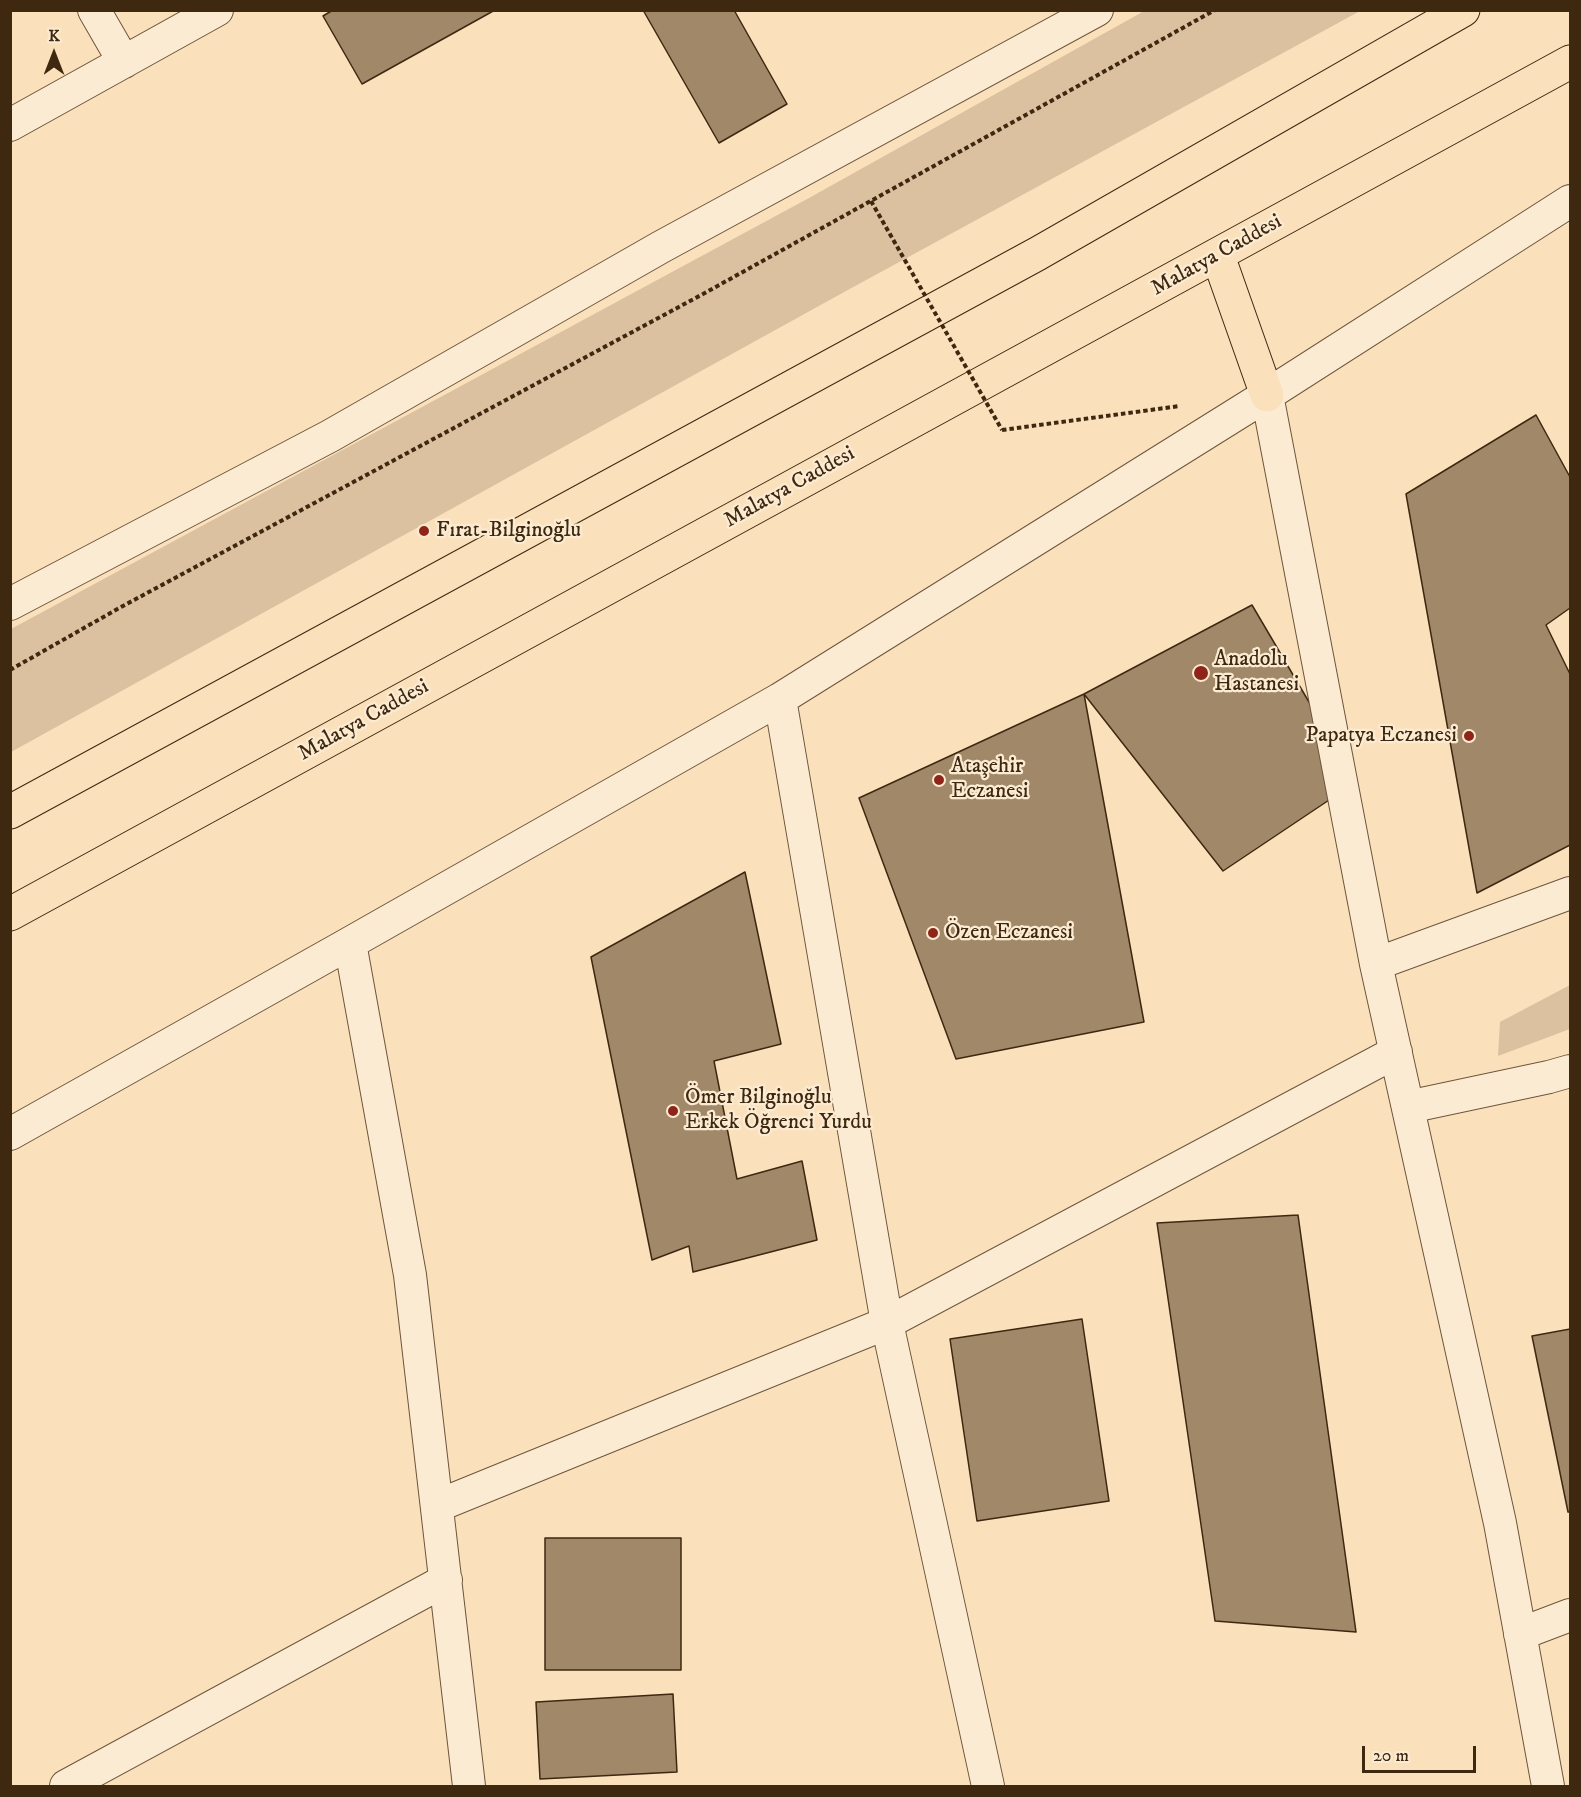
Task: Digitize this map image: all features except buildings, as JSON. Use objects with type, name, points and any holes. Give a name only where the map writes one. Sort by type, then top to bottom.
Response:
[{"type":"highway","points":[[10,812],[1036,254],[1463,10]]},
{"type":"highway","name":"Malatya Caddesi","points":[[10,914],[1570,62]]},
{"type":"highway","points":[[1218,256],[1267,394]]},
{"type":"street","points":[[94,10],[124,62]]},
{"type":"street","points":[[10,125],[217,10]]},
{"type":"street","points":[[10,604],[330,436],[1061,19],[1097,10]]},
{"type":"street","points":[[10,1134],[780,699],[1570,201]]},
{"type":"street","points":[[1267,394],[1376,964],[1500,1523],[1548,1786]]},
{"type":"street","points":[[780,699],[888,1323],[988,1786]]},
{"type":"street","points":[[1376,964],[1570,893]]},
{"type":"street","points":[[350,943],[410,1275],[470,1786]]},
{"type":"street","points":[[437,1506],[888,1323],[1396,1052]]},
{"type":"street","points":[[1408,1107],[1570,1071]]},
{"type":"street","points":[[66,1786],[446,1580]]},
{"type":"street","points":[[1520,1634],[1570,1615]]},
{"type":"path","points":[[10,670],[703,294],[1215,10]]},
{"type":"path","points":[[871,201],[1002,430],[1186,405]]},
{"type":"shaded area","points":[[1146,10],[1360,11],[846,291],[11,752],[11,629],[809,198]]},
{"type":"shaded area","points":[[1570,985],[1570,1029],[1498,1056],[1500,1022]]},
{"type":"place","name":"Fırat-Bilginoğlu","points":[[424,531]]},
{"type":"place","name":"Anadolu Hastanesi","points":[[1201,673]]},
{"type":"place","name":"Papatya Eczanesi","points":[[1469,736]]},
{"type":"place","name":"Ataşehir Eczanesi","points":[[939,780]]},
{"type":"place","name":"Özen Eczanesi","points":[[933,933]]},
{"type":"place","name":"Ömer Bilginoğlu Erkek Öğrenci Yurdu","points":[[673,1111]]}]
